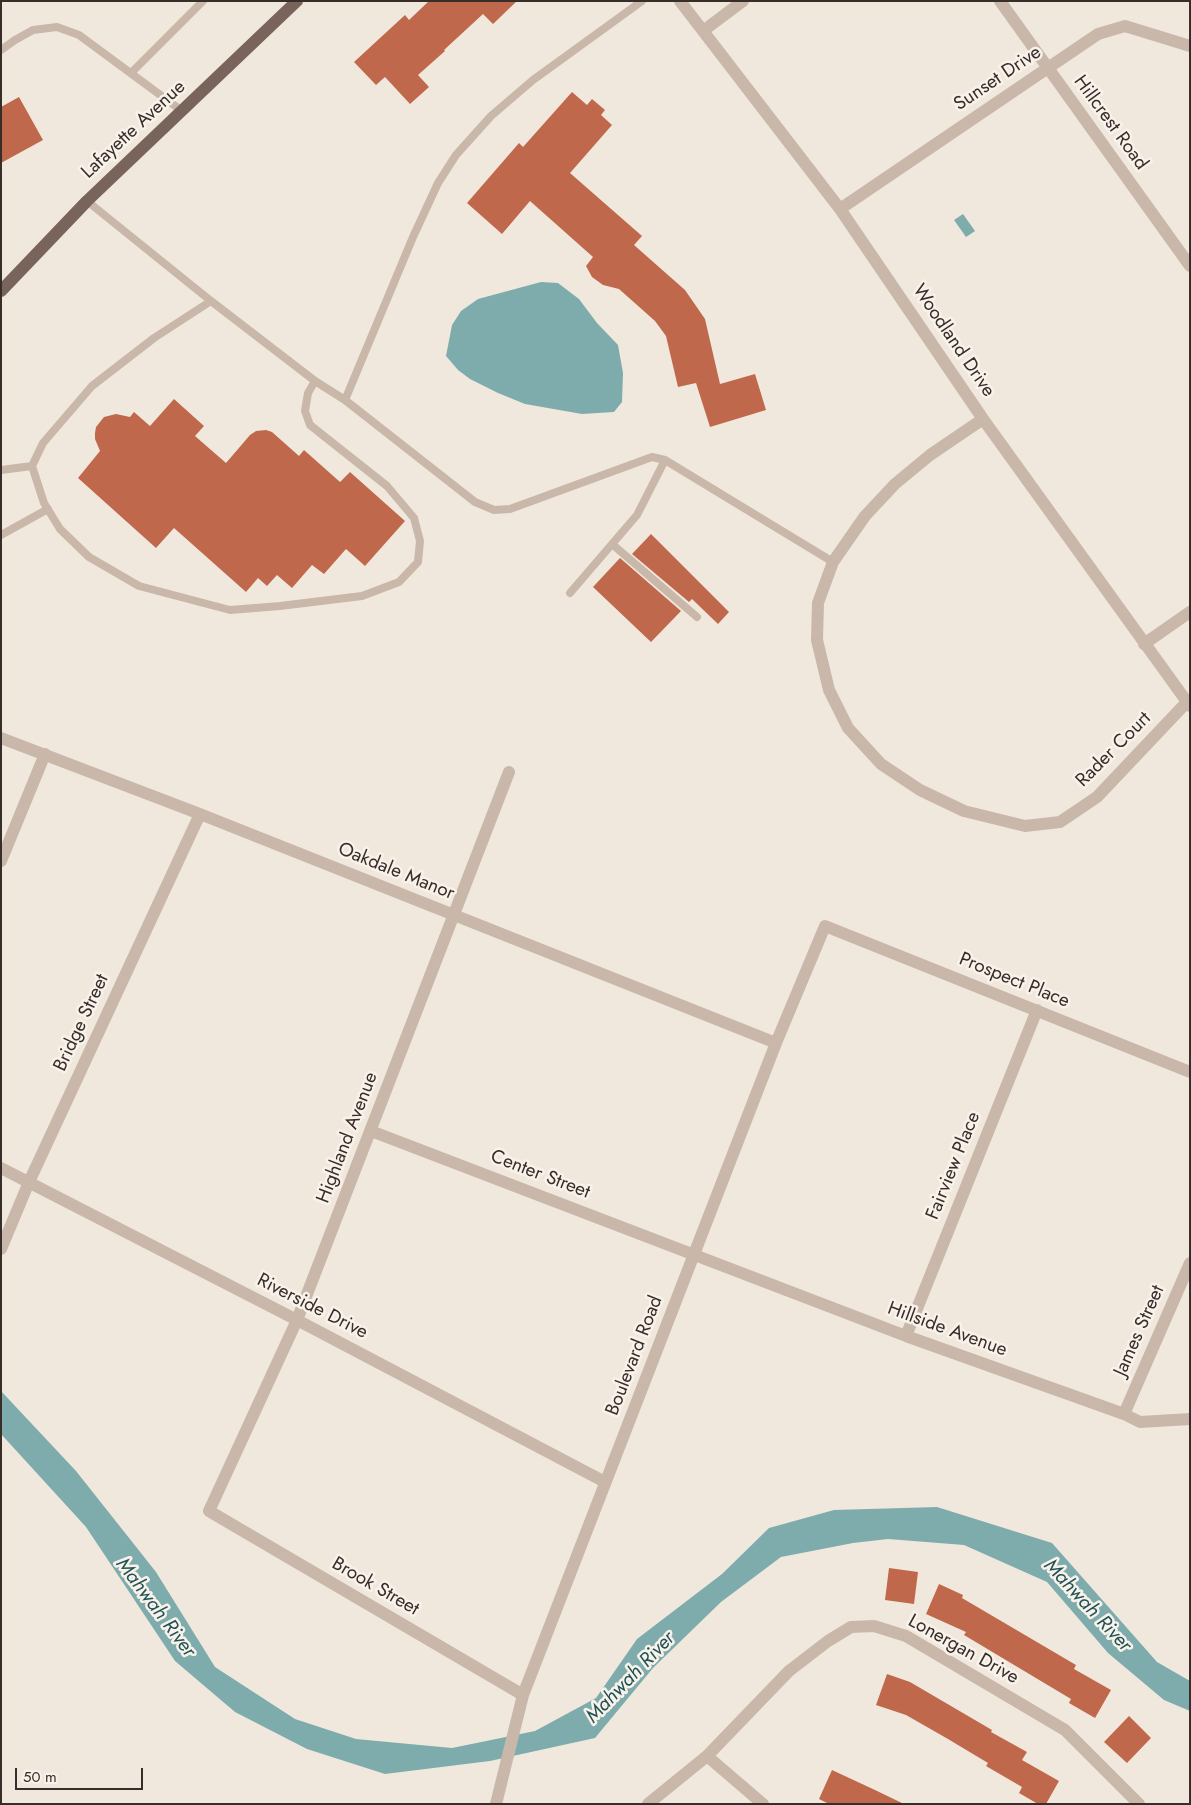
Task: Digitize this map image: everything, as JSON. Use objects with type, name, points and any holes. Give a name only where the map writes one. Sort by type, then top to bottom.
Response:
[{"type":"main road","name":"Lafayette Avenue","points":[[1,291],[87,201],[297,1]]},
{"type":"street","name":"Woodland Drive","points":[[680,1],[840,209],[984,419],[1188,704]]},
{"type":"street","points":[[703,31],[744,1]]},
{"type":"street","name":"Hillcrest Road","points":[[1000,1],[1190,266]]},
{"type":"street","name":"Sunset Drive","points":[[840,209],[1098,34],[1125,26],[1190,46]]},
{"type":"street","name":"Rader Court","points":[[984,419],[930,455],[895,484],[865,516],[833,562],[818,603],[817,640],[829,690],[848,728],[881,764],[920,790],[964,812],[1025,826],[1060,822],[1097,796],[1188,704]]},
{"type":"street","points":[[1144,644],[1190,612]]},
{"type":"street","name":"Oakdale Manor","points":[[1,738],[200,814],[776,1043]]},
{"type":"street","points":[[1,861],[45,754]]},
{"type":"street","name":"Highland Avenue","points":[[209,1511],[297,1320],[509,772]]},
{"type":"street","name":"Bridge Street","points":[[1,1249],[29,1182],[200,814]]},
{"type":"street","name":"Boulevard Road","points":[[496,1804],[523,1695],[776,1043],[824,926]]},
{"type":"street","name":"Prospect Place","points":[[824,926],[1190,1072]]},
{"type":"street","name":"Fairview Place","points":[[906,1336],[1037,1010]]},
{"type":"street","name":"Center Street","points":[[371,1131],[694,1255]]},
{"type":"street","name":"Riverside Drive","points":[[1,1168],[297,1320],[605,1482]]},
{"type":"street","name":"Hillside Avenue","points":[[694,1255],[906,1336],[1124,1414],[1140,1422],[1190,1419]]},
{"type":"street","name":"James Street","points":[[1124,1414],[1190,1263]]},
{"type":"street","name":"Brook Street","points":[[209,1511],[523,1695]]},
{"type":"street","name":"Lonergan Drive","points":[[648,1804],[707,1756],[789,1671],[828,1641],[851,1627],[874,1626],[906,1636],[1065,1730],[1139,1804]]},
{"type":"street","points":[[707,1756],[763,1804]]},
{"type":"lane","points":[[131,74],[202,1]]},
{"type":"lane","points":[[345,400],[434,192],[456,155],[491,116],[533,80],[642,1]]},
{"type":"lane","points":[[1,50],[33,30],[57,27],[79,35],[182,111]]},
{"type":"lane","points":[[87,201],[211,301],[315,381],[345,400],[475,502],[494,510],[510,509],[652,457],[665,460],[833,562]]},
{"type":"lane","points":[[211,301],[154,338],[92,386],[43,443],[32,466],[44,503],[60,528],[89,557],[139,586],[230,610],[362,596],[399,582],[418,562],[420,541],[414,518],[387,486],[310,425],[305,411],[308,393],[315,381]]},
{"type":"lane","points":[[570,593],[637,515],[665,460]]},
{"type":"lane","points":[[1,470],[32,466]]},
{"type":"lane","points":[[1,535],[48,508]]},
{"type":"lane","points":[[612,544],[697,617]]},
{"type":"water","points":[[963,214],[975,231],[966,237],[954,220]]},
{"type":"water","points":[[541,282],[558,283],[579,299],[597,323],[618,345],[623,373],[622,402],[614,412],[582,414],[525,404],[470,379],[458,370],[446,356],[452,325],[461,311],[478,299]]},
{"type":"water","name":"Mahwah River","points":[[1,1391],[76,1471],[156,1572],[215,1667],[295,1719],[356,1739],[452,1748],[535,1731],[596,1698],[637,1639],[722,1574],[769,1528],[834,1510],[937,1507],[1052,1543],[1157,1662],[1190,1681],[1190,1711],[1164,1700],[1108,1653],[1047,1582],[964,1545],[888,1539],[853,1543],[781,1557],[721,1602],[653,1668],[595,1738],[490,1761],[385,1774],[307,1749],[235,1712],[175,1661],[86,1527],[1,1434]]},
{"type":"building","points":[[429,1],[517,1],[493,24],[483,14],[418,75],[429,87],[410,104],[385,77],[376,85],[354,62],[405,15],[409,20]]},
{"type":"building","points":[[572,92],[587,105],[592,99],[605,110],[601,115],[612,125],[570,173],[642,236],[634,245],[685,290],[705,319],[720,384],[755,374],[766,410],[710,427],[696,383],[678,387],[666,336],[655,321],[619,289],[603,285],[592,277],[586,266],[593,257],[530,201],[502,234],[467,203],[519,143],[523,147]]},
{"type":"building","points":[[19,97],[43,140],[1,163],[1,107]]},
{"type":"building","points":[[174,399],[204,426],[195,436],[226,463],[250,435],[256,431],[266,430],[272,432],[299,456],[304,450],[340,482],[350,472],[405,521],[365,566],[346,549],[324,574],[312,565],[292,588],[277,575],[267,586],[258,578],[246,592],[174,528],[156,548],[78,478],[100,451],[95,439],[95,433],[96,427],[104,417],[116,414],[130,417],[134,412],[150,426]]},
{"type":"building","points":[[651,534],[729,612],[718,624],[692,599],[689,602],[632,554]]},
{"type":"building","points":[[620,558],[681,611],[651,642],[593,587]]},
{"type":"building","points":[[889,1568],[918,1572],[914,1604],[885,1600]]},
{"type":"building","points":[[939,1584],[963,1595],[962,1598],[1076,1665],[1074,1669],[1111,1690],[1095,1718],[1069,1703],[1071,1699],[964,1635],[966,1632],[926,1614]]},
{"type":"building","points":[[887,1674],[910,1682],[1027,1752],[1022,1760],[1059,1781],[1046,1804],[1038,1804],[1019,1793],[1022,1787],[986,1766],[988,1763],[948,1739],[906,1715],[876,1705]]},
{"type":"building","points":[[1129,1716],[1151,1738],[1127,1763],[1104,1742]]},
{"type":"building","points":[[832,1770],[904,1804],[829,1804],[819,1799]]}]
